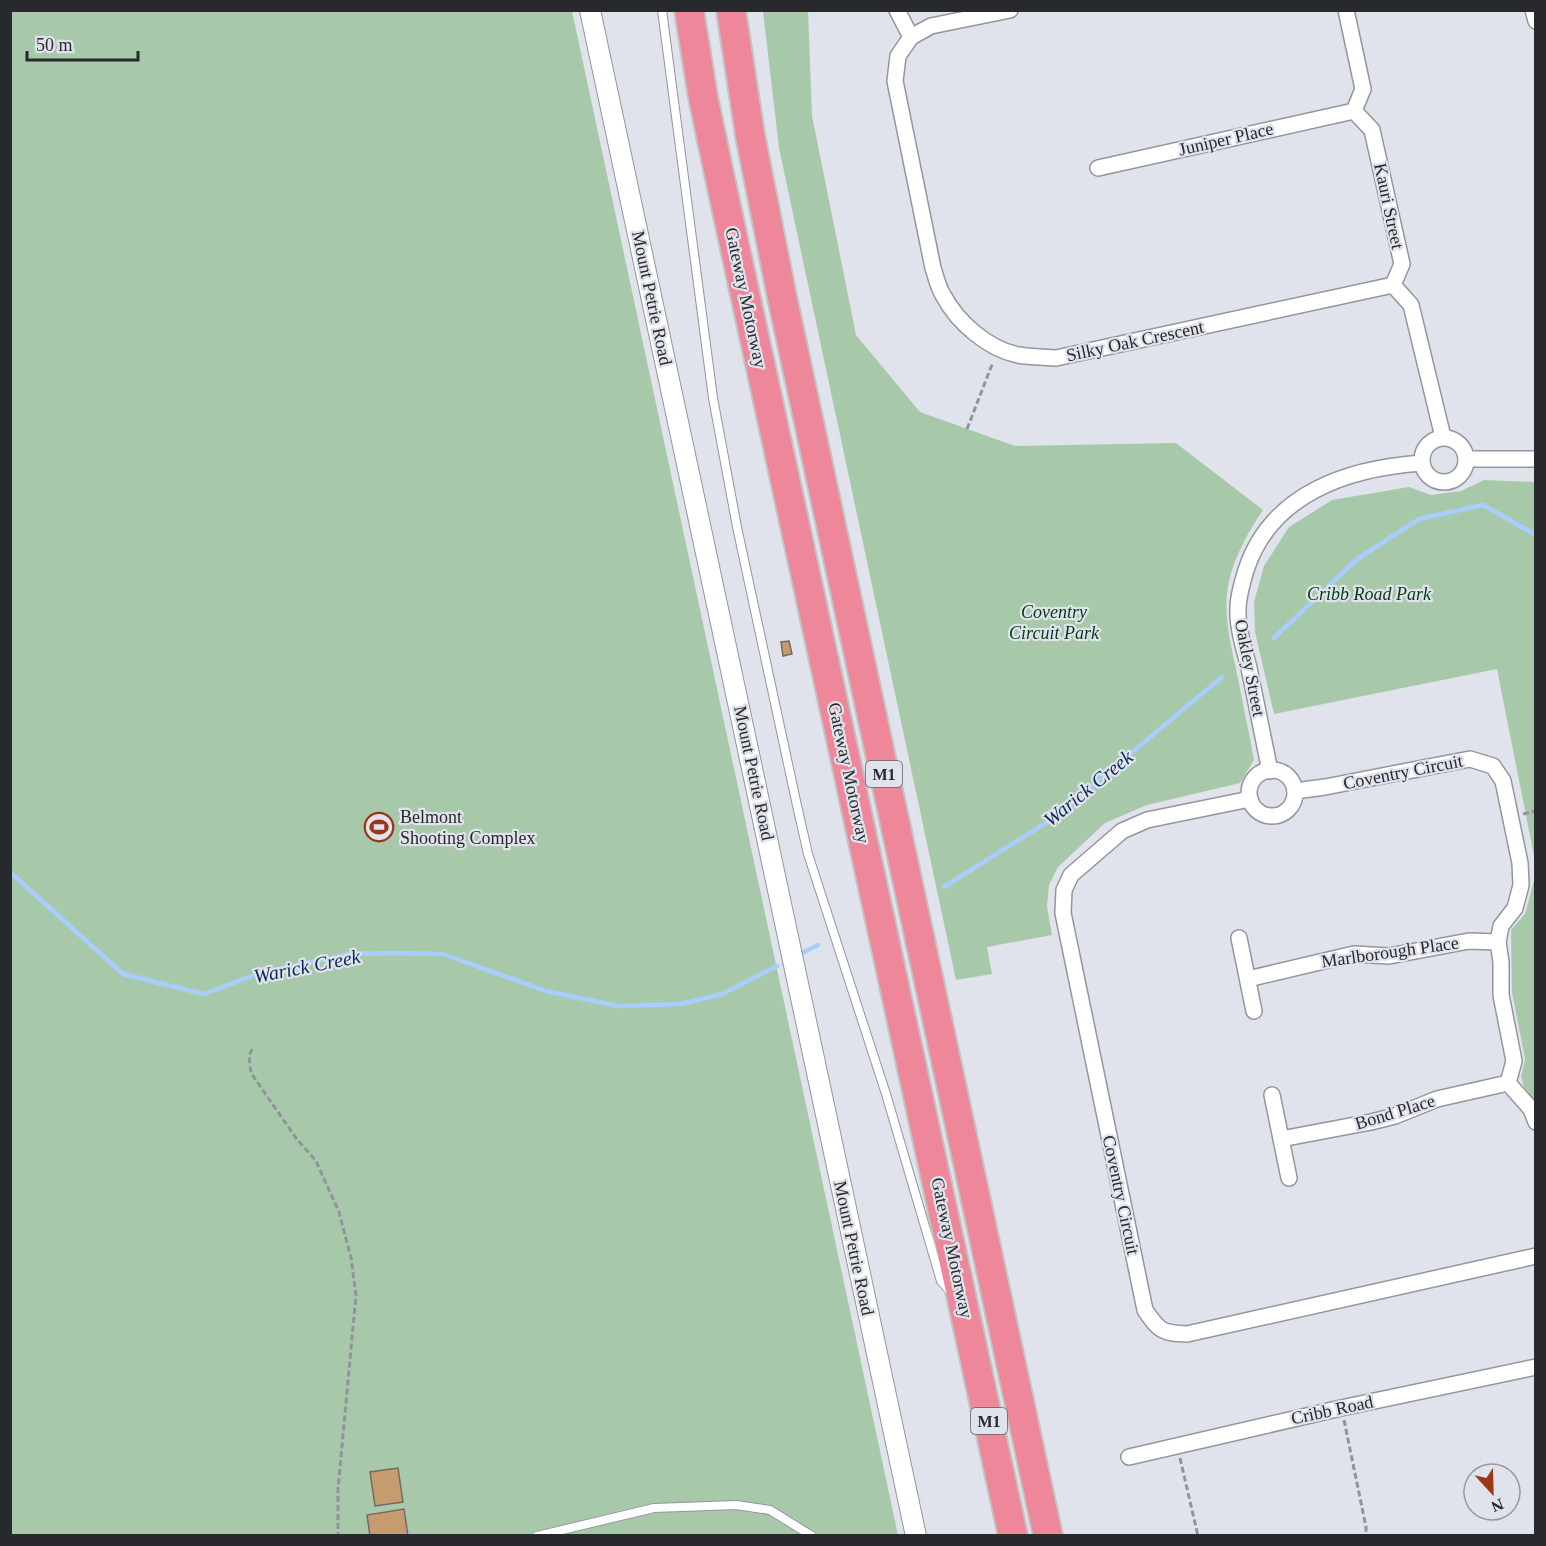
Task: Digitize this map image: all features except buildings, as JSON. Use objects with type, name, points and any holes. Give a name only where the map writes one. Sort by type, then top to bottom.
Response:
[{"type":"highway","name":"Gateway Motorway","points":[[689,10],[703,97],[721,183],[1013,1536]]},
{"type":"highway","name":"Gateway Motorway","points":[[730,10],[750,135],[782,297],[1048,1536]]},
{"type":"street","name":"Mount Petrie Road","points":[[590,10],[916,1536]]},
{"type":"street","points":[[897,10],[911,37],[931,26],[1010,10]]},
{"type":"street","points":[[1346,10],[1363,89],[1354,111]]},
{"type":"street","points":[[1533,10],[1536,21]]},
{"type":"street","name":"Silky Oak Crescent","points":[[911,37],[898,56],[895,81],[899,110],[933,268],[943,295],[958,317],[975,333],[998,349],[1018,355],[1056,358],[1393,285]]},
{"type":"street","name":"Juniper Place","points":[[1098,168],[1354,111]]},
{"type":"street","name":"Kauri Street","points":[[1354,111],[1372,130],[1375,141],[1402,264],[1393,285]]},
{"type":"street","points":[[1393,285],[1411,305],[1443,437]]},
{"type":"street","points":[[1443,437],[1459,443],[1466,459],[1465,467],[1460,474],[1454,480],[1446,482],[1430,477],[1422,463],[1422,454],[1426,446],[1433,440],[1443,437]]},
{"type":"street","points":[[1466,459],[1536,459]]},
{"type":"street","name":"Oakley Street","points":[[1270,771],[1238,614],[1241,586],[1250,558],[1266,532],[1286,507],[1312,490],[1342,478],[1396,465],[1422,463]]},
{"type":"street","name":"Coventry Circuit","points":[[1295,791],[1470,759],[1493,766],[1503,781],[1520,863],[1521,885],[1515,908],[1501,926],[1498,942],[1501,962],[1501,995],[1514,1061],[1508,1083]]},
{"type":"street","points":[[1270,771],[1279,771],[1287,776],[1295,791],[1290,807],[1284,813],[1276,816],[1268,816],[1260,812],[1253,807],[1250,799],[1249,789],[1253,780],[1270,771]]},
{"type":"street","name":"Coventry Circuit","points":[[1250,799],[1147,820],[1122,831],[1071,875],[1064,890],[1063,913],[1145,1310],[1157,1327],[1170,1333],[1187,1334],[1536,1256]]},
{"type":"street","points":[[1239,938],[1254,1011]]},
{"type":"street","name":"Marlborough Place","points":[[1248,979],[1354,954],[1389,956],[1469,941],[1498,942]]},
{"type":"street","points":[[1508,1083],[1531,1109],[1536,1122]]},
{"type":"street","name":"Bond Place","points":[[1281,1139],[1371,1122],[1395,1116],[1437,1099],[1508,1083]]},
{"type":"street","points":[[1272,1095],[1289,1178]]},
{"type":"street","name":"Cribb Road","points":[[1129,1457],[1177,1444],[1536,1367]]},
{"type":"lane","points":[[662,10],[715,408],[737,527],[801,822],[817,885],[886,1094],[941,1281],[965,1307]]},
{"type":"lane","points":[[537,1536],[654,1508],[736,1505],[770,1510],[812,1536]]},
{"type":"path","points":[[968,429],[998,349]]},
{"type":"path","points":[[252,1049],[249,1056],[251,1073],[296,1138],[316,1161],[339,1212],[351,1258],[356,1295],[338,1489],[338,1536]]},
{"type":"path","points":[[1343,1418],[1366,1536]]},
{"type":"path","points":[[1179,1455],[1198,1536]]},
{"type":"green space","name":"Belmont Shooting Complex","points":[[10,11],[572,11],[898,1535],[11,1535]]},
{"type":"green space","name":"Coventry Circuit Park","points":[[763,11],[808,11],[812,116],[856,335],[920,412],[1015,446],[1176,443],[1263,510],[1238,553],[1229,581],[1226,606],[1230,642],[1254,760],[1240,783],[1147,805],[1105,823],[1058,867],[1049,885],[1047,907],[1052,935],[987,947],[992,974],[956,980],[779,148]]},
{"type":"green space","name":"Cribb Road Park","points":[[1484,480],[1535,482],[1535,861],[1497,669],[1274,714],[1255,632],[1254,602],[1264,566],[1289,527],[1332,500],[1409,487],[1431,495],[1461,491]]},
{"type":"green space","points":[[1535,877],[1535,1101],[1524,1087],[1521,1077],[1525,1059],[1512,992],[1511,930],[1525,914]]},
{"type":"waterway","name":"Warick Creek","points":[[1274,638],[1356,560],[1419,519],[1483,505],[1536,535]]},
{"type":"waterway","name":"Warick Creek","points":[[944,887],[1055,817],[1222,677]]},
{"type":"waterway","name":"Warick Creek","points":[[10,872],[123,974],[204,994],[257,974],[349,954],[443,954],[546,991],[618,1006],[681,1004],[722,994],[777,966]]},
{"type":"waterway","name":"Warick Creek","points":[[800,954],[818,945]]},
{"type":"place","name":"Belmont Shooting Complex","points":[[379,827]]}]
